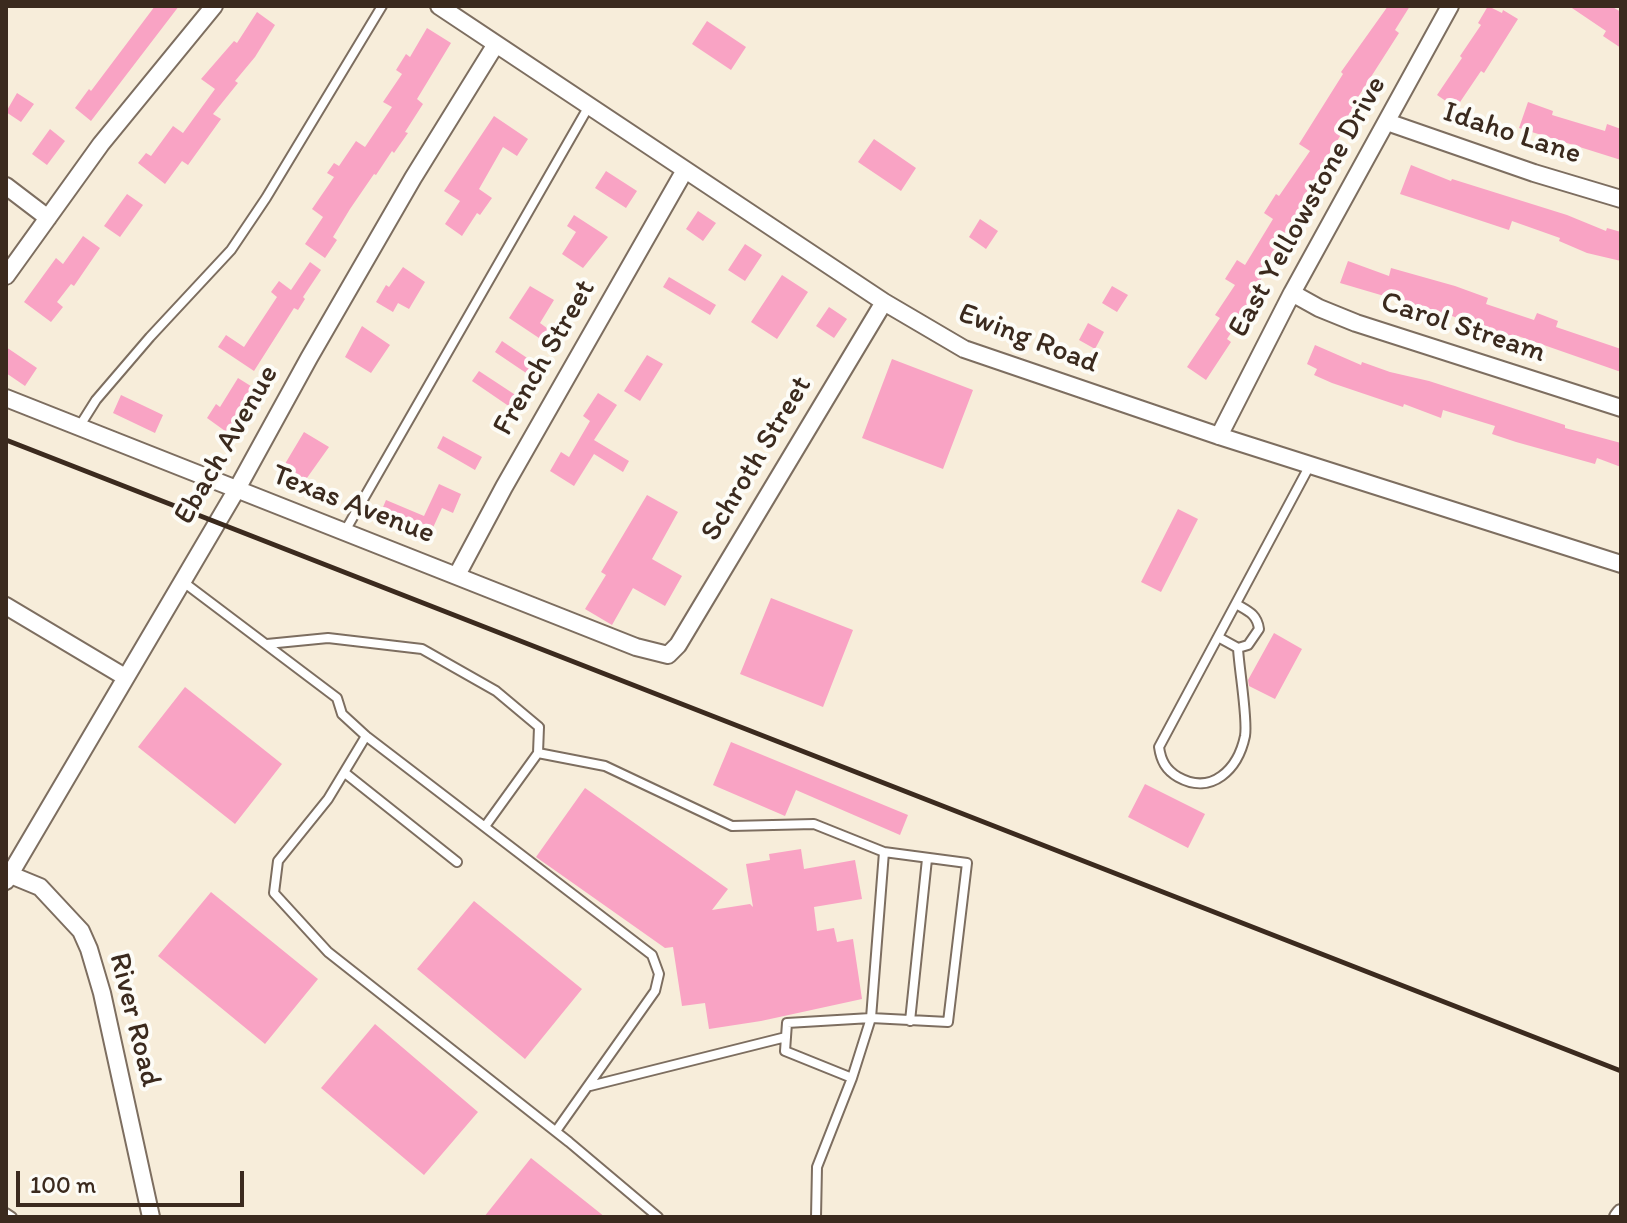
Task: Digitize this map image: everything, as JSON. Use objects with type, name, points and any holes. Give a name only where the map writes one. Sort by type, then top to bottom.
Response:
[{"type":"street","points":[[6,276],[101,144],[214,6]]},
{"type":"street","name":"Ewing Road","points":[[439,6],[884,302],[964,349],[1219,436],[1621,564]]},
{"type":"street","name":"East Yellowstone Drive","points":[[1219,436],[1292,293],[1450,6]]},
{"type":"street","name":"Ebach Avenue","points":[[7,876],[237,489],[398,204],[496,44]]},
{"type":"street","name":"Idaho Lane","points":[[1387,122],[1534,173],[1621,199]]},
{"type":"street","name":"French Street","points":[[457,575],[685,170]]},
{"type":"street","points":[[6,186],[48,218]]},
{"type":"street","name":"Carol Stream","points":[[1292,293],[1356,323],[1621,408]]},
{"type":"street","name":"Schroth Street","points":[[678,645],[884,302]]},
{"type":"street","name":"Texas Avenue","points":[[6,398],[636,647],[668,655],[678,645]]},
{"type":"street","points":[[6,606],[125,677]]},
{"type":"street","name":"River Road","points":[[7,876],[40,887],[81,931],[89,949],[102,993],[151,1217]]},
{"type":"lane","points":[[79,427],[96,400],[132,358],[231,250],[382,6]]},
{"type":"lane","points":[[345,531],[589,106]]},
{"type":"lane","points":[[1238,648],[1245,735],[1230,769],[1222,777],[1205,784],[1190,783],[1169,771],[1160,758],[1159,747],[1310,465]]},
{"type":"lane","points":[[182,581],[337,698],[342,714],[366,736],[652,955],[659,974],[655,991],[556,1131]]},
{"type":"lane","points":[[1218,637],[1238,648],[1248,645],[1259,629],[1258,620],[1252,613],[1236,604]]},
{"type":"lane","points":[[266,644],[328,638],[422,649],[496,691],[539,727],[538,753],[486,825]]},
{"type":"lane","points":[[366,736],[345,773],[278,861],[274,893],[328,952],[556,1131],[658,1217]]},
{"type":"lane","points":[[538,753],[605,766],[732,826],[814,824],[884,852],[967,863],[948,1022],[871,1018],[787,1023],[785,1051],[852,1078]]},
{"type":"lane","points":[[345,773],[457,862]]},
{"type":"lane","points":[[816,1217],[817,1167],[852,1078],[871,1018],[884,852]]},
{"type":"lane","points":[[910,1021],[927,859]]},
{"type":"lane","points":[[590,1086],[786,1037]]},
{"type":"lane","points":[[6,1213],[12,1217]]},
{"type":"building","points":[[155,6],[179,6],[91,121],[75,108]]},
{"type":"building","points":[[1388,6],[1410,6],[1395,30],[1399,33],[1353,105],[1357,108],[1319,171],[1323,173],[1282,239],[1285,241],[1227,339],[1231,342],[1206,380],[1187,367],[1220,318],[1215,315],[1235,285],[1225,279],[1237,260],[1245,265],[1273,219],[1264,213],[1310,151],[1299,144],[1343,74],[1341,72]]},
{"type":"building","points":[[1488,6],[1518,19],[1484,73],[1481,71],[1456,108],[1437,95],[1481,25],[1478,23]]},
{"type":"building","points":[[1569,6],[1611,6],[1621,12],[1621,48],[1603,36],[1606,31]]},
{"type":"building","points":[[257,12],[275,25],[235,81],[238,83],[213,114],[221,119],[188,165],[182,161],[165,184],[138,163],[146,153],[151,156],[173,126],[183,133],[215,89],[201,79],[234,41],[237,43]]},
{"type":"building","points":[[707,21],[746,47],[731,70],[692,44]]},
{"type":"building","points":[[427,28],[451,43],[417,99],[423,104],[405,132],[408,133],[350,209],[333,237],[337,240],[325,258],[305,244],[323,217],[312,209],[334,177],[327,173],[334,163],[339,166],[356,141],[365,147],[392,107],[383,102],[402,74],[396,70],[406,54],[410,57]]},
{"type":"building","points":[[17,93],[34,104],[21,122],[6,112]]},
{"type":"building","points":[[1528,102],[1553,111],[1552,115],[1605,131],[1607,124],[1621,129],[1621,160],[1519,128]]},
{"type":"building","points":[[494,116],[528,139],[517,156],[503,147],[479,189],[492,198],[480,215],[477,213],[462,236],[445,224],[460,201],[444,191]]},
{"type":"building","points":[[50,129],[65,141],[47,165],[32,154]]},
{"type":"building","points":[[874,139],[916,168],[901,191],[858,162]]},
{"type":"building","points":[[1411,165],[1451,181],[1567,215],[1606,231],[1607,228],[1621,232],[1621,261],[1587,253],[1559,241],[1560,238],[1512,221],[1509,230],[1400,194]]},
{"type":"building","points":[[606,171],[637,191],[626,208],[595,188]]},
{"type":"building","points":[[127,194],[143,205],[120,237],[104,226]]},
{"type":"building","points":[[698,211],[716,223],[703,241],[686,229]]},
{"type":"building","points":[[574,215],[608,237],[583,268],[562,254],[576,232],[567,226]]},
{"type":"building","points":[[980,219],[998,231],[986,249],[969,237]]},
{"type":"building","points":[[83,236],[100,248],[74,286],[71,284],[57,302],[63,307],[51,322],[24,302],[56,258],[63,264]]},
{"type":"building","points":[[745,244],[762,255],[745,281],[728,270]]},
{"type":"building","points":[[1348,261],[1389,276],[1391,268],[1455,286],[1488,298],[1486,304],[1534,320],[1537,313],[1558,321],[1556,327],[1621,349],[1621,372],[1518,336],[1516,340],[1452,316],[1340,283]]},
{"type":"building","points":[[310,262],[321,270],[298,310],[294,308],[254,371],[218,347],[226,335],[244,347],[277,297],[271,292],[279,281],[291,290]]},
{"type":"building","points":[[403,267],[425,282],[409,309],[398,303],[393,312],[376,302],[386,285],[389,287]]},
{"type":"building","points":[[782,275],[808,292],[777,339],[751,322]]},
{"type":"building","points":[[669,277],[716,305],[710,315],[663,287]]},
{"type":"building","points":[[530,286],[554,300],[540,323],[555,334],[548,344],[509,318]]},
{"type":"building","points":[[1112,286],[1128,295],[1117,312],[1102,303]]},
{"type":"building","points":[[829,307],[847,319],[834,338],[816,326]]},
{"type":"building","points":[[1088,323],[1104,332],[1095,349],[1079,340]]},
{"type":"building","points":[[362,326],[390,345],[371,373],[345,357]]},
{"type":"building","points":[[502,341],[539,366],[532,377],[495,352]]},
{"type":"building","points":[[1315,345],[1361,365],[1362,362],[1429,381],[1565,425],[1565,428],[1621,443],[1621,467],[1597,458],[1595,464],[1516,442],[1492,434],[1495,426],[1443,410],[1441,418],[1332,383],[1314,375],[1317,369],[1307,364]]},
{"type":"building","points":[[6,347],[37,368],[25,386],[6,373]]},
{"type":"building","points":[[647,355],[663,364],[640,401],[624,391]]},
{"type":"building","points":[[892,359],[973,390],[943,469],[862,438]]},
{"type":"building","points":[[479,371],[520,398],[513,409],[472,381]]},
{"type":"building","points":[[238,378],[262,393],[232,436],[207,418],[216,404],[220,407]]},
{"type":"building","points":[[598,393],[617,405],[594,440],[629,461],[623,472],[594,454],[574,486],[550,471],[561,452],[569,457],[590,421],[583,416]]},
{"type":"building","points":[[121,395],[163,415],[155,433],[113,413]]},
{"type":"building","points":[[304,432],[329,447],[297,492],[276,479]]},
{"type":"building","points":[[443,436],[482,457],[475,470],[437,448]]},
{"type":"building","points":[[439,484],[461,494],[453,513],[442,508],[431,532],[381,512],[386,500],[424,516]]},
{"type":"building","points":[[647,495],[678,512],[652,559],[682,576],[665,606],[633,588],[612,625],[585,609],[606,575],[601,572]]},
{"type":"building","points":[[1178,509],[1198,519],[1161,592],[1141,582]]},
{"type":"building","points":[[771,598],[853,630],[823,707],[740,674]]},
{"type":"building","points":[[1274,633],[1302,649],[1275,699],[1249,686],[1248,680]]},
{"type":"building","points":[[185,687],[282,764],[235,824],[138,747]]},
{"type":"building","points":[[731,742],[908,815],[900,835],[796,790],[785,816],[713,785]]},
{"type":"building","points":[[1145,784],[1205,814],[1188,848],[1128,817]]},
{"type":"building","points":[[585,788],[728,889],[712,910],[750,904],[753,907],[746,864],[770,860],[769,854],[801,849],[804,869],[855,860],[862,899],[814,907],[817,931],[834,928],[837,942],[853,939],[862,999],[709,1029],[705,1003],[682,1006],[673,947],[665,948],[536,857]]},
{"type":"building","points":[[211,892],[318,979],[265,1044],[158,956]]},
{"type":"building","points":[[474,901],[582,989],[525,1059],[417,969]]},
{"type":"building","points":[[375,1024],[478,1112],[424,1175],[321,1088]]},
{"type":"building","points":[[531,1158],[605,1217],[484,1217]]},
{"type":"railway","points":[[6,440],[1621,1071]]}]
